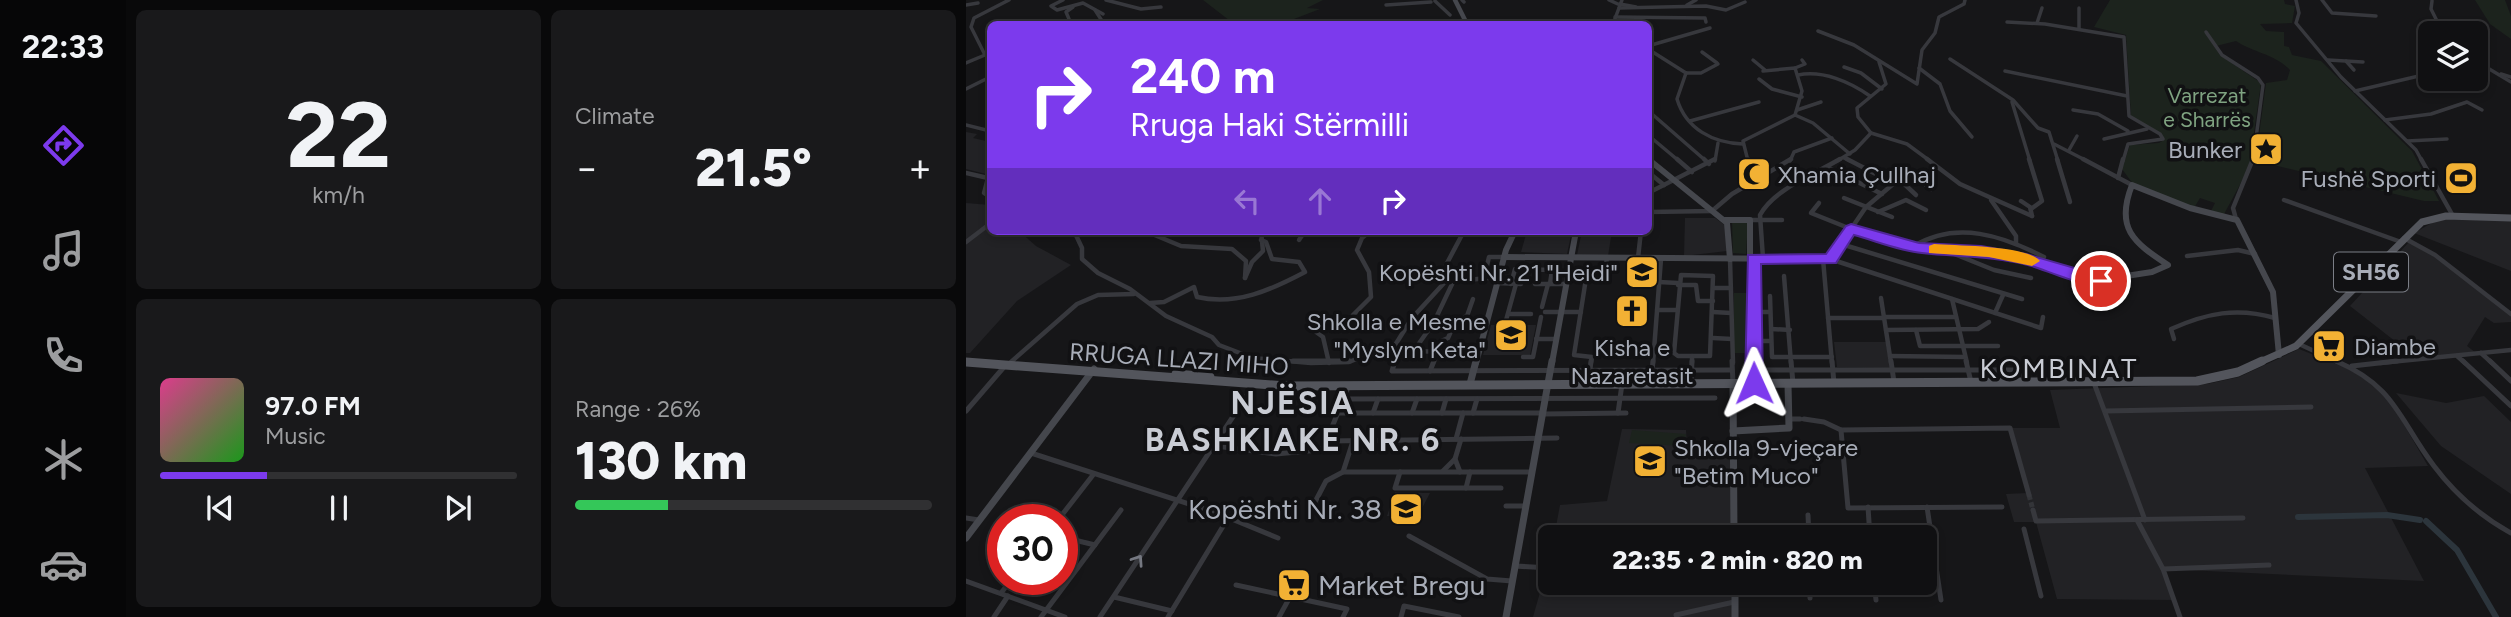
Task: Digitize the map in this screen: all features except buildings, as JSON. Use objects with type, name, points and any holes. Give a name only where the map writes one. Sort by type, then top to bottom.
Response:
[{"type":"main road","name":"RRUGA LLAZI MIHO","points":[[1008,364],[1255,384],[1791,384],[2208,379],[2238,372],[2298,344],[2424,221],[2454,216],[2511,218]]},
{"type":"main road","name":"SH56","points":[[967,363],[1008,364]]},
{"type":"main road","name":"RRUGA LLAZI MIHO","points":[[1093,371],[1350,384]]},
{"type":"street","points":[[966,63],[985,55],[968,25],[978,15],[1009,0]]},
{"type":"street","points":[[1063,0],[1051,6],[1059,10],[1076,4],[1087,4],[1103,14]]},
{"type":"street","points":[[1106,0],[1120,1],[1140,11],[1161,7]]},
{"type":"street","points":[[1412,0],[1435,1],[1450,15]]},
{"type":"street","points":[[1455,0],[1466,21]]},
{"type":"street","points":[[1609,0],[1620,4],[1668,6],[1689,4],[1696,0]]},
{"type":"street","points":[[1818,31],[1843,39],[1916,84],[1919,82],[1920,53],[1928,37],[1935,33],[1939,17],[1964,4],[1965,0]]},
{"type":"street","points":[[2296,0],[2300,13],[2296,23],[2354,91],[2420,156],[2454,216]]},
{"type":"street","points":[[2322,0],[2332,13],[2376,16]]},
{"type":"street","points":[[1386,5],[1435,1]]},
{"type":"street","points":[[2432,1],[2431,9],[2437,21]]},
{"type":"street","points":[[1620,4],[1708,6],[1719,11],[1737,8],[1745,2]]},
{"type":"street","points":[[966,6],[976,3]]},
{"type":"street","points":[[1068,21],[1066,12],[1076,4]]},
{"type":"street","points":[[1614,21],[1620,4]]},
{"type":"street","points":[[2037,23],[2042,8]]},
{"type":"street","points":[[2079,8],[2079,29]]},
{"type":"street","points":[[1095,9],[1102,21]]},
{"type":"street","points":[[1615,17],[1692,16],[1705,18],[1706,22]]},
{"type":"street","points":[[2007,22],[2037,23],[2124,36],[2130,117],[2163,139],[2128,144],[2118,178]]},
{"type":"street","points":[[1652,47],[1710,28]]},
{"type":"street","points":[[2206,32],[2220,54],[2263,84],[2252,167],[2233,209],[2273,292],[2279,355]]},
{"type":"street","points":[[1652,51],[1686,73],[1701,73],[1718,64]]},
{"type":"street","points":[[1702,52],[1718,64]]},
{"type":"street","points":[[1951,59],[2013,102],[2038,128],[2049,132],[2054,144],[2060,186],[2070,202]]},
{"type":"street","points":[[1753,60],[1764,70],[1794,68],[1805,64],[1802,60]]},
{"type":"street","points":[[2345,60],[2354,70]]},
{"type":"street","points":[[1879,61],[1887,82],[1882,89],[1860,103],[1857,113],[1871,133],[1912,147],[1960,184],[1992,200],[2021,209],[2030,216],[2031,209],[2042,201],[2025,153],[2025,136],[2013,102]]},
{"type":"street","points":[[2328,61],[2363,62]]},
{"type":"street","points":[[1718,64],[1718,72]]},
{"type":"street","points":[[1844,67],[1861,73],[1882,89]]},
{"type":"street","points":[[1794,68],[1802,97],[1796,113]]},
{"type":"street","points":[[1919,68],[1940,84],[1950,111],[1972,137]]},
{"type":"street","points":[[2488,68],[2511,79]]},
{"type":"street","points":[[2006,71],[2066,86],[2127,96]]},
{"type":"street","points":[[1798,75],[1814,72],[1858,88],[1871,96]]},
{"type":"street","points":[[1686,73],[1677,99],[1689,121],[1718,143],[1743,144]]},
{"type":"street","points":[[2354,91],[2418,76]]},
{"type":"street","points":[[966,89],[987,78]]},
{"type":"street","points":[[1759,79],[1772,89],[1802,97]]},
{"type":"street","points":[[1689,121],[1759,102]]},
{"type":"street","points":[[1743,144],[1748,138],[1821,102]]},
{"type":"street","points":[[2385,120],[2431,114],[2466,102],[2482,110]]},
{"type":"street","points":[[2073,110],[2098,114],[2127,131]]},
{"type":"street","points":[[1796,113],[1850,153]]},
{"type":"street","points":[[1653,114],[1710,164]]},
{"type":"street","points":[[966,125],[987,130]]},
{"type":"street","points":[[2104,139],[2127,131],[2148,128]]},
{"type":"street","points":[[1763,259],[1760,212],[1766,205],[1844,158],[1871,133]]},
{"type":"street","points":[[2069,150],[2077,136]]},
{"type":"street","points":[[1652,138],[1692,172]]},
{"type":"street","points":[[1652,212],[1712,211],[1732,194],[1790,162],[1794,152],[1832,138]]},
{"type":"street","points":[[2407,141],[2447,139]]},
{"type":"street","points":[[1652,191],[1717,160],[1718,143]]},
{"type":"street","points":[[1743,144],[1748,152],[1747,173],[1752,183]]},
{"type":"street","points":[[2054,144],[2069,150],[2080,160],[2133,185],[2190,208],[2237,220]]},
{"type":"street","points":[[1844,158],[1895,184]]},
{"type":"street","points":[[1652,162],[1724,220],[1729,227],[1734,525]]},
{"type":"street","points":[[1828,167],[1871,186],[1882,194]]},
{"type":"street","points":[[966,172],[987,174]]},
{"type":"street","points":[[966,172],[987,178]]},
{"type":"street","points":[[1834,383],[1826,259],[1841,244],[1866,207],[1905,174],[1921,177]]},
{"type":"street","points":[[1652,175],[1665,185]]},
{"type":"street","points":[[1912,175],[1931,188]]},
{"type":"street","points":[[1900,180],[1916,195]]},
{"type":"street","points":[[1819,203],[1811,213],[1851,229],[1914,247],[1989,252],[2026,259],[2094,281],[2158,271],[2168,265],[2145,251],[2127,233],[2129,193],[2133,185]]},
{"type":"street","points":[[1844,198],[1892,217]]},
{"type":"street","points":[[1878,212],[1906,200],[1926,210]]},
{"type":"street","points":[[1992,200],[1992,205],[2016,236],[2016,244]]},
{"type":"street","points":[[2284,200],[2403,240],[2435,255],[2511,314]]},
{"type":"street","points":[[2021,201],[2031,209]]},
{"type":"street","points":[[1724,220],[1782,220]]},
{"type":"street","points":[[1750,220],[1754,383]]},
{"type":"street","points":[[966,242],[987,226]]},
{"type":"street","points":[[1914,247],[1924,239],[1974,231],[1993,234],[2044,257]]},
{"type":"street","points":[[1076,235],[1082,248],[1082,259],[1089,266],[1150,303],[1166,316],[1212,337],[1219,345],[1253,358],[1329,363],[1349,362],[1379,350],[1479,353]]},
{"type":"street","points":[[1155,235],[1181,246],[1226,246],[1236,249],[1246,261],[1245,278],[1252,262],[1262,252],[1261,235]]},
{"type":"street","points":[[1299,240],[1302,235]]},
{"type":"street","points":[[1353,315],[1371,296],[1372,280],[1366,262],[1357,250],[1365,235]]},
{"type":"street","points":[[1413,352],[1432,325],[1452,279],[1446,265],[1462,235]]},
{"type":"street","points":[[1471,384],[1504,257],[1512,235]]},
{"type":"street","points":[[1507,617],[1575,235]]},
{"type":"street","points":[[1638,259],[1641,235]]},
{"type":"street","points":[[1150,303],[1164,302],[1194,287],[1197,297],[1208,300],[1268,292],[1305,272],[1299,262],[1272,259],[1266,242],[1261,240]]},
{"type":"street","points":[[1841,244],[2022,299]]},
{"type":"street","points":[[1946,250],[2002,273],[2031,278]]},
{"type":"street","points":[[2187,256],[2238,250],[2256,254]]},
{"type":"street","points":[[1484,278],[1489,257],[1826,259],[2041,328],[2043,317]]},
{"type":"street","points":[[1539,258],[1535,284],[1566,284]]},
{"type":"street","points":[[1590,370],[1592,357],[1574,355],[1588,271],[1604,270],[1607,259]]},
{"type":"street","points":[[1651,384],[1661,259]]},
{"type":"street","points":[[1505,324],[1515,269],[1552,270],[1533,357],[1523,357]]},
{"type":"street","points":[[1525,269],[1521,284],[1484,278],[1452,279],[1425,304],[1395,351],[1392,371],[1732,370]]},
{"type":"street","points":[[1680,275],[1713,276],[1711,355],[1675,354],[1678,284],[1680,275]]},
{"type":"street","points":[[1733,431],[1786,429],[1791,419],[1792,357],[1784,276]]},
{"type":"street","points":[[1659,282],[1696,285],[1698,301],[1713,301]]},
{"type":"street","points":[[1713,288],[1731,288]]},
{"type":"street","points":[[966,411],[1008,364],[1077,304],[1098,295],[1135,294]]},
{"type":"street","points":[[1995,313],[2003,295]]},
{"type":"street","points":[[1770,296],[1772,357],[1832,357]]},
{"type":"street","points":[[1881,298],[1894,383]]},
{"type":"street","points":[[1430,371],[1456,320],[1467,316],[1473,299]]},
{"type":"street","points":[[1952,299],[1971,383]]},
{"type":"street","points":[[1425,304],[1438,308]]},
{"type":"street","points":[[1657,310],[1677,310]]},
{"type":"street","points":[[2174,339],[2171,330],[2173,328],[2215,311],[2254,310],[2276,318]]},
{"type":"street","points":[[1542,312],[1581,312]]},
{"type":"street","points":[[1713,312],[1731,313]]},
{"type":"street","points":[[1753,312],[1770,312]]},
{"type":"street","points":[[1508,314],[1531,314]]},
{"type":"street","points":[[1828,318],[1956,317]]},
{"type":"street","points":[[1886,330],[1959,330],[1981,328],[1989,322]]},
{"type":"street","points":[[1771,330],[1790,330]]},
{"type":"street","points":[[1916,330],[1920,346],[1998,346]]},
{"type":"street","points":[[1316,332],[1323,337],[1329,363]]},
{"type":"street","points":[[1536,339],[1557,338]]},
{"type":"street","points":[[1713,338],[1731,338]]},
{"type":"street","points":[[1753,341],[1772,341]]},
{"type":"street","points":[[2298,344],[2351,366],[2390,397],[2429,461],[2451,489],[2491,522],[2511,533]]},
{"type":"street","points":[[2351,366],[2511,350]]},
{"type":"street","points":[[2480,352],[2511,381]]},
{"type":"street","points":[[2457,355],[2511,406]]},
{"type":"street","points":[[1690,383],[1692,356]]},
{"type":"street","points":[[1890,356],[1965,357]]},
{"type":"street","points":[[1754,370],[2022,370],[2026,382]]},
{"type":"street","points":[[1862,370],[1863,383]]},
{"type":"street","points":[[1931,370],[1933,383]]},
{"type":"street","points":[[966,538],[1093,371]]},
{"type":"street","points":[[2094,382],[2145,520]]},
{"type":"street","points":[[1100,617],[1255,384]]},
{"type":"street","points":[[1216,446],[1276,454],[1319,450],[1326,441],[1350,384]]},
{"type":"street","points":[[1618,413],[1622,384]]},
{"type":"street","points":[[1473,413],[1477,398]]},
{"type":"street","points":[[1343,399],[1715,398]]},
{"type":"street","points":[[1373,413],[1378,399]]},
{"type":"street","points":[[1412,413],[1417,399]]},
{"type":"street","points":[[1442,413],[1446,399]]},
{"type":"street","points":[[2105,411],[2311,407]]},
{"type":"street","points":[[1337,413],[1626,413]]},
{"type":"street","points":[[1460,472],[1455,459],[1463,413]]},
{"type":"street","points":[[1791,419],[1824,422],[1841,430],[2010,428],[2029,495]]},
{"type":"street","points":[[1841,430],[1849,508],[2002,507]]},
{"type":"street","points":[[1326,441],[1557,438]]},
{"type":"street","points":[[1343,472],[1353,440]]},
{"type":"street","points":[[1030,453],[1179,501],[1278,538]]},
{"type":"street","points":[[1442,472],[1455,459]]},
{"type":"street","points":[[1315,502],[1326,481],[1343,472],[1532,472]]},
{"type":"street","points":[[1400,472],[1395,488],[1501,488]]},
{"type":"street","points":[[1466,488],[1470,472]]},
{"type":"street","points":[[1070,504],[1093,475]]},
{"type":"street","points":[[1506,506],[1526,506]]},
{"type":"street","points":[[1868,507],[1869,525]]},
{"type":"street","points":[[1927,507],[1941,600]]},
{"type":"street","points":[[1041,617],[1121,510]]},
{"type":"street","points":[[2032,510],[2036,522],[2243,518]]},
{"type":"street","points":[[1808,515],[1808,525]]},
{"type":"street","points":[[966,518],[979,520]]},
{"type":"street","points":[[1114,597],[1170,614],[1228,518]]},
{"type":"street","points":[[2137,520],[2163,569],[2180,617]]},
{"type":"street","points":[[2024,529],[2041,596]]},
{"type":"street","points":[[1409,536],[1487,579],[1512,580]]},
{"type":"street","points":[[1078,541],[1095,545]]},
{"type":"street","points":[[2163,569],[2269,565]]},
{"type":"street","points":[[1515,566],[1538,567]]},
{"type":"street","points":[[966,581],[987,588]]},
{"type":"street","points":[[1236,585],[1347,609],[1343,617]]},
{"type":"street","points":[[1735,595],[1735,617]]},
{"type":"street","points":[[1875,595],[1875,600]]},
{"type":"street","points":[[994,617],[1008,596],[1065,617]]},
{"type":"street","points":[[1279,617],[1290,597]]},
{"type":"street","points":[[1676,615],[1735,602]]},
{"type":"street","points":[[1401,617],[1404,606],[1459,617]]},
{"type":"shaded area","points":[[966,132],[977,134],[973,138],[987,141],[987,173],[966,169]]},
{"type":"shaded area","points":[[966,203],[987,205],[987,235],[1024,235],[1036,246],[1071,265],[1017,301],[970,353],[966,353]]},
{"type":"shaded area","points":[[1685,218],[1715,218],[1726,226],[1727,251],[1684,256]]},
{"type":"shaded area","points":[[2439,219],[2511,219],[2511,271],[2414,233]]},
{"type":"shaded area","points":[[1526,235],[1571,235],[1567,254],[1521,252]]},
{"type":"shaded area","points":[[1581,235],[1611,235],[1608,256],[1577,255]]},
{"type":"shaded area","points":[[2409,242],[2434,257],[2511,315],[2511,322],[2494,323],[2485,317],[2467,346],[2476,353],[2418,359],[2350,306]]},
{"type":"shaded area","name":"Kopështi Nr. 21 \"Heidi\"","points":[[1630,261],[1655,262],[1654,283],[1628,282]]},
{"type":"shaded area","name":"Shkolla e Mesme \"Myslym Keta\"","points":[[1491,325],[1536,325],[1530,355],[1483,355]]},
{"type":"shaded area","points":[[1834,342],[1886,342],[1890,368],[1837,367]]},
{"type":"shaded area","points":[[2299,349],[2347,368],[2377,387],[2393,406],[2428,466],[2365,468],[2424,581],[2163,569],[2174,600],[2057,599],[2036,522],[2014,522],[2006,494],[2027,493],[2010,428],[2060,428],[2050,390],[2207,384],[2239,377]]},
{"type":"shaded area","points":[[2396,393],[2446,403],[2484,396],[2511,422],[2511,494],[2441,446]]},
{"type":"shaded area","points":[[1622,429],[1686,430],[1687,446],[1733,449],[1734,525],[1556,525],[1560,505],[1607,501]]},
{"type":"shaded area","name":"Kopështi Nr. 38","points":[[1395,492],[1430,493],[1418,516],[1387,516]]},
{"type":"shaded area","points":[[1539,595],[1735,595],[1735,617],[1533,617]]},
{"type":"green space","points":[[1203,0],[1323,0],[1307,8],[1320,9],[1289,21],[1230,21]]},
{"type":"green space","name":"Varrezat e Sharrës","points":[[2110,0],[2284,0],[2285,4],[2295,6],[2292,23],[2260,24],[2266,31],[2284,32],[2284,46],[2289,47],[2292,55],[2321,61],[2412,151],[2439,201],[2424,201],[2261,162],[2263,157],[2269,157],[2268,152],[2258,143],[2266,83],[2287,80],[2290,70],[2278,60],[2236,41],[2216,46],[2206,34],[2220,55],[2261,83],[2249,168],[2223,216],[2211,211],[2215,203],[2200,198],[2194,208],[2133,184],[2122,169],[2130,145],[2159,143],[2165,139],[2131,116],[2126,35],[2094,27]]},
{"type":"green space","points":[[2475,0],[2505,0],[2511,16],[2511,39],[2490,24]]},
{"type":"green space","points":[[1732,222],[1748,222],[1746,254],[1733,253]]},
{"type":"green space","points":[[1734,293],[1750,293],[1751,353],[1734,353]]},
{"type":"green space","points":[[1632,430],[1686,434],[1684,446],[1629,443]]},
{"type":"waterway","points":[[2298,517],[2387,515],[2420,520]]},
{"type":"waterway","points":[[2426,521],[2457,550],[2496,617]]},
{"type":"tunnel","points":[[2029,495],[2033,510]]},
{"type":"slow traffic","points":[[1934,250],[1989,252],[2032,261]]},
{"type":"place","name":"Bunker","points":[[2266,149]]},
{"type":"place","name":"Xhamia Çullhaj","points":[[1754,174]]},
{"type":"place","name":"Fushë Sporti","points":[[2461,178]]},
{"type":"place","name":"Kopështi Nr. 21 \"Heidi\"","points":[[1642,272]]},
{"type":"place","name":"Kisha e Nazaretasit","points":[[1632,311]]},
{"type":"place","name":"Shkolla e Mesme \"Myslym Keta\"","points":[[1511,335]]},
{"type":"place","name":"Diambe","points":[[2329,346]]},
{"type":"place","name":"Shkolla 9-vjeçare \"Betim Muco\"","points":[[1650,461]]},
{"type":"place","name":"Kopështi Nr. 38","points":[[1406,509]]},
{"type":"place","name":"Market Bregu","points":[[1294,585]]},
{"type":"district","name":"KOMBINAT","points":[[2059,368]]},
{"type":"district","name":"NJËSIA BASHKIAKE NR. 6","points":[[1293,422]]},
{"type":"route","points":[[1754,383],[1754,259],[1830,259],[1851,229],[1919,248],[1981,251],[2026,259],[2070,271],[2089,281],[2101,281]]}]
